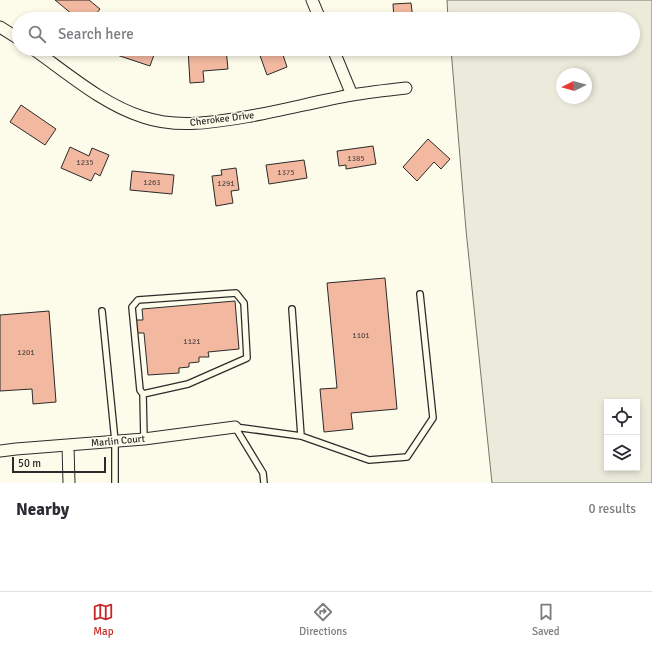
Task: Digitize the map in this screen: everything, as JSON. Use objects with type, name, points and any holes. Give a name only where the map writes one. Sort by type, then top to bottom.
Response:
[{"type":"street","points":[[312,0],[317,12]]},
{"type":"street","points":[[0,27],[12,35]]},
{"type":"street","name":"Cherokee Drive","points":[[43,56],[116,106],[142,117],[173,123],[193,124],[225,120],[352,95],[406,88]]},
{"type":"street","points":[[336,56],[352,95]]},
{"type":"street","name":"Marlin Court","points":[[0,451],[144,439],[235,427]]},
{"type":"street","points":[[68,445],[69,483]]},
{"type":"lane","points":[[143,394],[188,384],[247,358],[244,303],[236,293],[138,300],[132,307],[140,390],[143,394],[144,439]]},
{"type":"lane","points":[[235,427],[301,436],[369,460],[406,457],[433,418],[420,294]]},
{"type":"lane","points":[[292,309],[301,436]]},
{"type":"lane","points":[[102,311],[115,441],[115,483]]},
{"type":"lane","points":[[235,427],[263,473],[264,483]]},
{"type":"shaded area","points":[[447,0],[652,0],[652,483],[492,483],[466,230],[452,56],[640,56],[640,12],[448,12]]},
{"type":"building","points":[[55,0],[89,0],[100,9],[98,12],[70,12]]},
{"type":"building","points":[[411,3],[412,12],[394,12],[393,4]]},
{"type":"building","points":[[120,56],[154,56],[150,66]]},
{"type":"building","points":[[188,56],[227,56],[228,69],[203,71],[204,82],[190,83]]},
{"type":"building","points":[[260,56],[283,56],[287,67],[267,75]]},
{"type":"building","points":[[21,105],[56,129],[45,145],[10,122]]},
{"type":"building","points":[[428,139],[450,159],[441,169],[434,162],[417,181],[403,167]]},
{"type":"building","points":[[373,146],[376,164],[346,169],[346,165],[339,166],[337,151]]},
{"type":"building","points":[[70,147],[89,156],[92,148],[109,155],[100,176],[95,173],[91,181],[61,168]]},
{"type":"building","points":[[304,160],[307,178],[269,184],[266,165]]},
{"type":"building","points":[[236,168],[239,190],[231,191],[233,203],[216,206],[212,176],[222,175],[221,170]]},
{"type":"building","points":[[132,171],[174,175],[172,194],[130,190]]},
{"type":"building","points":[[385,278],[397,409],[351,413],[353,429],[324,432],[320,389],[337,388],[327,283]]},
{"type":"building","points":[[235,301],[239,349],[208,352],[209,357],[199,357],[199,362],[189,363],[189,367],[179,368],[179,373],[148,375],[144,333],[137,333],[136,320],[143,320],[142,309]]},
{"type":"building","points":[[49,311],[56,402],[33,404],[32,389],[0,391],[0,315]]}]
